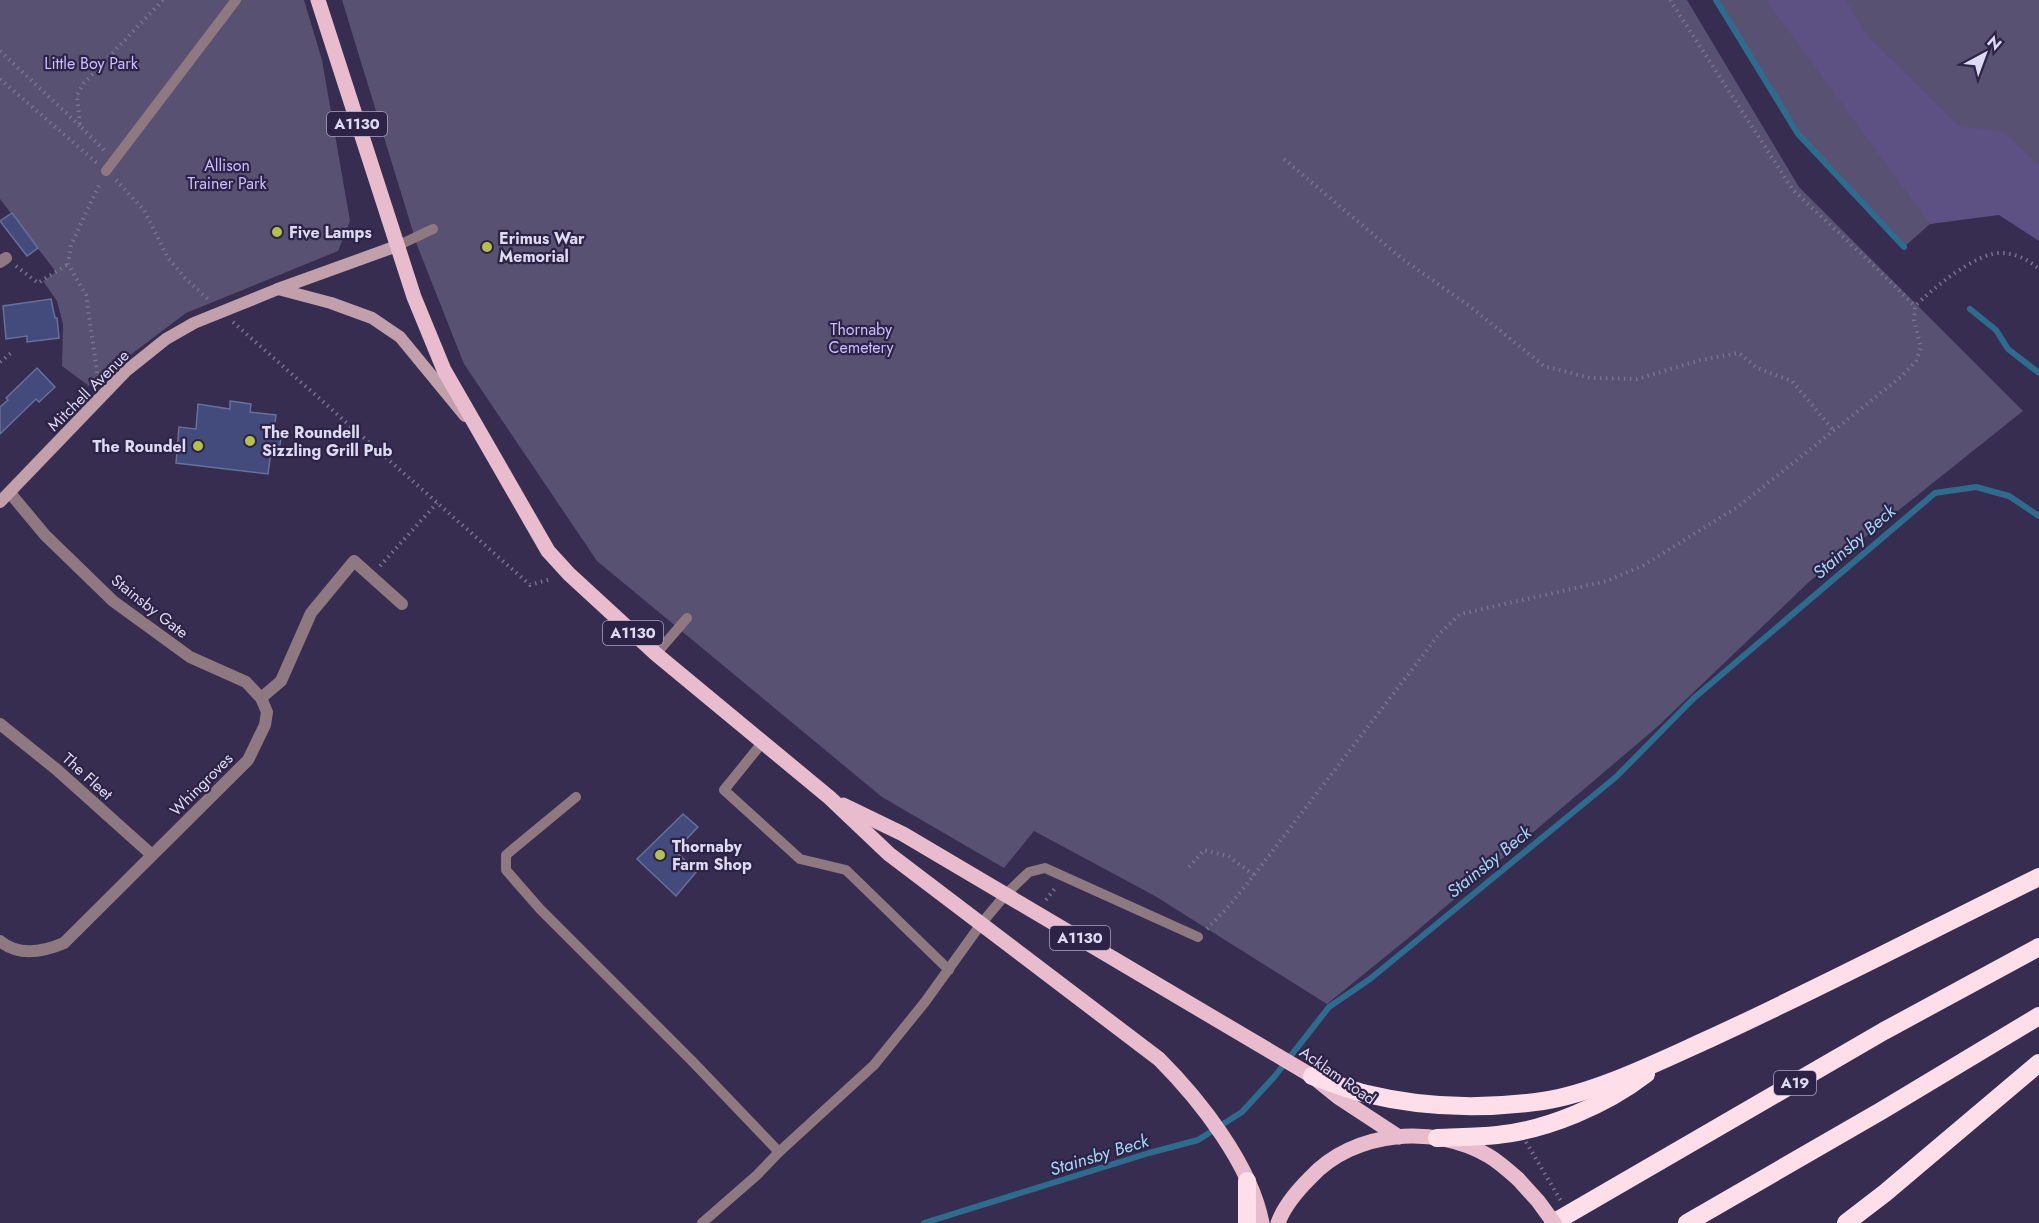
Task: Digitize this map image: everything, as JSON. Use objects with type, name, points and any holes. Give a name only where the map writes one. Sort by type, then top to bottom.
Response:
[{"type":"highway","points":[[1307,1073],[1366,1094],[1406,1102],[1478,1106],[1544,1101],[1584,1091],[1665,1059],[2039,877]]},
{"type":"highway","name":"A19","points":[[1553,1223],[1884,1031],[2039,947]]},
{"type":"highway","points":[[1687,1223],[2039,1016]]},
{"type":"highway","points":[[1437,1138],[1523,1131],[1565,1119],[1633,1084],[1665,1059]]},
{"type":"highway","points":[[1846,1223],[2039,1063]]},
{"type":"highway","points":[[1247,1181],[1247,1223]]},
{"type":"main road","name":"A1130","points":[[318,0],[414,297],[444,370],[548,551],[569,574],[657,654],[830,798],[889,854],[1159,1059],[1202,1107],[1230,1149],[1259,1205],[1263,1223]]},
{"type":"main road","name":"A1130","points":[[830,798],[903,834],[1037,913]]},
{"type":"main road","name":"Acklam Road","points":[[1037,913],[1307,1073],[1357,1111],[1399,1137]]},
{"type":"main road","points":[[1278,1223],[1296,1192],[1320,1167],[1337,1155],[1366,1142],[1419,1136],[1437,1138],[1490,1156],[1518,1179],[1538,1201],[1553,1223]]},
{"type":"street","name":"Mitchell Avenue","points":[[0,502],[126,371],[166,339],[194,323],[278,289],[397,246]]},
{"type":"street","points":[[278,289],[331,303],[372,318],[400,337],[478,431]]},
{"type":"street","name":"Stainsby Gate","points":[[10,493],[45,535],[113,602],[190,657],[246,682],[261,698]]},
{"type":"street","points":[[261,698],[280,681],[311,613],[354,561],[402,604]]},
{"type":"street","name":"Whingroves","points":[[0,941],[8,948],[23,951],[45,951],[64,943],[248,760],[265,725],[267,712],[261,698]]},
{"type":"street","name":"The Fleet","points":[[0,724],[56,769],[152,855]]},
{"type":"lane","points":[[109,174],[114,161],[236,0]]},
{"type":"lane","points":[[397,246],[433,229]]},
{"type":"lane","points":[[657,654],[687,618]]},
{"type":"lane","points":[[762,743],[724,789],[800,859],[846,870],[949,970]]},
{"type":"lane","points":[[576,797],[506,855],[506,870],[540,909],[779,1152]]},
{"type":"lane","points":[[702,1223],[757,1175],[874,1065],[949,970],[981,924],[1006,894],[1029,872],[1045,868],[1198,938]]},
{"type":"path","points":[[80,126],[77,95],[84,83],[163,0]]},
{"type":"path","points":[[1671,0],[1793,190],[1915,306]]},
{"type":"path","points":[[0,51],[114,161]]},
{"type":"path","points":[[0,79],[94,161]]},
{"type":"path","points":[[1284,159],[1401,258],[1472,308],[1544,366],[1590,378],[1637,379],[1701,360],[1739,353],[1757,368],[1792,381],[1834,431]]},
{"type":"path","points":[[101,396],[86,295],[68,264],[71,245],[109,174],[144,210],[168,258],[185,278],[530,585],[569,574]]},
{"type":"path","points":[[1198,938],[1230,905],[1440,633],[1460,614],[1607,581],[1644,565],[1739,506],[1902,376],[1916,361],[1921,348],[1914,320],[1915,306],[1933,288],[1985,255],[2001,253],[2015,255],[2039,269]]},
{"type":"path","points":[[3,260],[38,283],[68,264]]},
{"type":"path","points":[[0,362],[10,353]]},
{"type":"path","points":[[372,576],[437,503]]},
{"type":"path","points":[[1189,867],[1204,850],[1228,856],[1254,875]]},
{"type":"path","points":[[1037,913],[1065,877]]},
{"type":"path","points":[[1526,1142],[1562,1203]]},
{"type":"green space","name":"Allison Trainer Park","points":[[0,0],[304,0],[322,60],[350,221],[338,251],[186,313],[89,386],[62,366],[63,324],[57,301],[43,281],[56,272],[0,199]]},
{"type":"green space","name":"Thornaby Cemetery","points":[[342,0],[1687,0],[1799,187],[2023,411],[1810,581],[1656,728],[1327,1004],[1155,896],[1034,831],[1004,868],[882,797],[597,561],[464,364],[417,245]]},
{"type":"green space","points":[[1716,0],[2039,0],[2039,220],[2019,206],[1930,224],[1904,247],[1798,134]]},
{"type":"shaded area","points":[[1766,0],[1846,0],[1867,36],[1959,126],[2002,131],[2039,165],[2039,241],[1999,215],[1930,224]]},
{"type":"building","points":[[12,213],[38,248],[27,256],[0,221]]},
{"type":"building","points":[[51,299],[55,318],[57,318],[59,338],[27,342],[27,336],[6,339],[3,306]]},
{"type":"building","points":[[37,368],[55,387],[39,402],[36,399],[0,434],[0,407],[8,400],[6,398]]},
{"type":"building","name":"The Roundell Sizzling Grill Pub","points":[[230,401],[251,404],[250,412],[276,415],[274,429],[282,430],[280,445],[272,444],[268,474],[176,463],[179,427],[196,429],[198,404],[230,409]]},
{"type":"building","name":"Thornaby Farm Shop","points":[[683,814],[698,827],[675,851],[697,871],[676,896],[637,859]]},
{"type":"waterway","points":[[1716,0],[1798,134],[1904,247]]},
{"type":"waterway","points":[[1970,309],[1996,330],[2008,349],[2039,373]]},
{"type":"waterway","name":"Stainsby Beck","points":[[924,1223],[1198,1140],[1242,1112],[1275,1076],[1329,1007],[1370,979],[1616,777],[1694,698],[1935,493],[1976,487],[2009,496],[2039,516]]},
{"type":"place","name":"Five Lamps","points":[[277,232]]},
{"type":"place","name":"Erimus War Memorial","points":[[487,247]]},
{"type":"place","name":"The Roundell Sizzling Grill Pub","points":[[250,441]]},
{"type":"place","name":"The Roundel","points":[[198,446]]},
{"type":"place","name":"Thornaby Farm Shop","points":[[660,855]]},
{"type":"park label","name":"Little Boy Park","points":[[91,63]]}]
